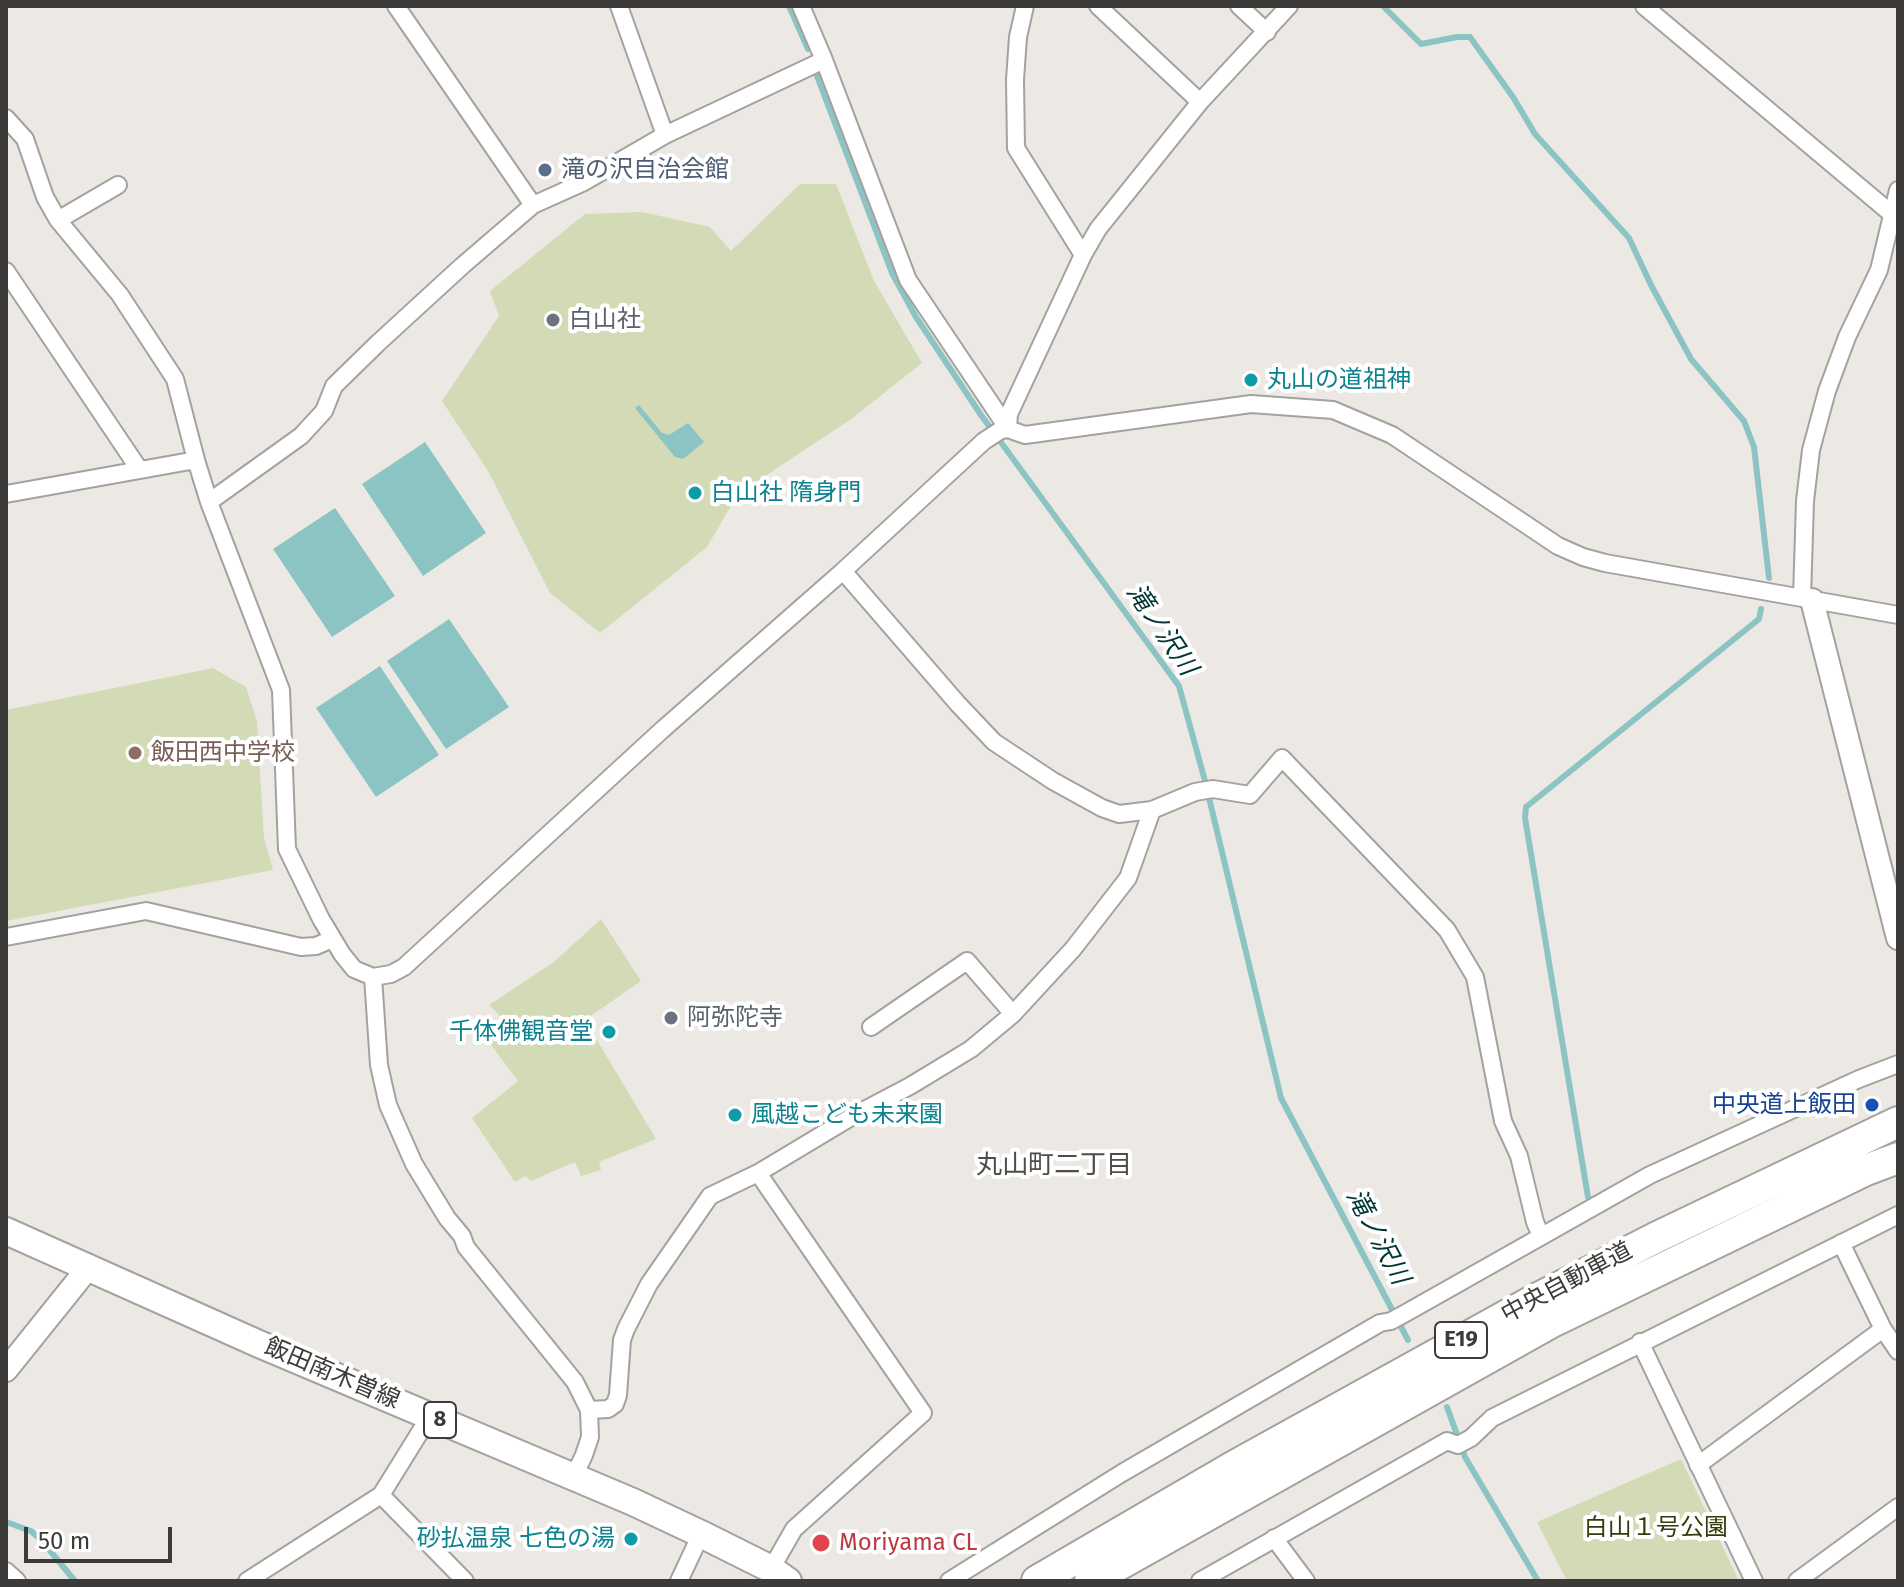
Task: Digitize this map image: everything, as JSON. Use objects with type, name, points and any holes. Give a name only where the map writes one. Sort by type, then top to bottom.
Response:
[{"type":"highway","name":"中央自動車道","points":[[1037,1581],[1244,1460],[1530,1302],[1655,1238],[1898,1122]]},
{"type":"highway","name":"中央自動車道","points":[[1090,1581],[1552,1322],[1866,1170],[1898,1158]]},
{"type":"main road","name":"飯田南木曽線","points":[[6,1231],[701,1534],[780,1575]]},
{"type":"street","points":[[396,6],[533,205]]},
{"type":"street","points":[[619,6],[665,135]]},
{"type":"street","points":[[801,6],[908,280],[1004,429],[1025,435],[1251,404],[1333,410],[1392,435],[1558,546],[1583,557],[1898,615]]},
{"type":"street","points":[[1025,6],[1018,37],[1015,80],[1016,148],[1083,255]]},
{"type":"street","points":[[1098,6],[1200,102]]},
{"type":"street","points":[[1239,6],[1267,32]]},
{"type":"street","points":[[6,118],[25,139],[45,197],[58,220],[120,295],[175,379],[209,502],[281,690],[287,849],[332,939],[354,969],[373,977],[391,974],[404,967],[984,441],[1004,429],[1083,255],[1098,229],[1200,102],[1289,6]]},
{"type":"street","points":[[1644,6],[1893,215]]},
{"type":"street","points":[[209,502],[301,436],[324,411],[334,386],[345,375],[533,205],[582,183],[665,135],[824,60]]},
{"type":"street","points":[[58,220],[118,185]]},
{"type":"street","points":[[1898,190],[1879,270],[1847,337],[1827,391],[1811,450],[1805,501],[1807,599],[1898,938]]},
{"type":"street","points":[[6,271],[139,469]]},
{"type":"street","points":[[6,494],[196,460]]},
{"type":"street","points":[[843,571],[994,742],[1053,781],[1102,808],[1119,814],[1152,810],[1206,790],[1250,795],[1282,758],[1447,930],[1475,977],[1503,1121],[1519,1156],[1541,1236]]},
{"type":"street","points":[[589,1410],[608,1409],[615,1404],[626,1329],[649,1284],[710,1196],[758,1173],[910,1086],[971,1049],[1013,1014],[1073,949],[1128,878],[1152,810]]},
{"type":"street","points":[[6,937],[146,911],[301,947],[316,946],[332,939]]},
{"type":"street","points":[[871,1027],[967,961],[1013,1014]]},
{"type":"street","points":[[373,977],[379,1065],[388,1105],[414,1164],[447,1218],[462,1236],[466,1247],[575,1382],[589,1410],[590,1437],[573,1478]]},
{"type":"street","points":[[949,1581],[1122,1473],[1380,1323],[1397,1317],[1650,1175],[1898,1064]]},
{"type":"street","points":[[758,1173],[923,1413],[794,1529],[780,1575]]},
{"type":"street","points":[[1200,1581],[1447,1441],[1464,1441],[1492,1418],[1898,1215]]},
{"type":"street","points":[[1841,1243],[1883,1329],[1898,1351]]},
{"type":"street","points":[[6,1370],[88,1268]]},
{"type":"street","points":[[1698,1465],[1883,1329]]},
{"type":"street","points":[[1640,1342],[1754,1581]]},
{"type":"street","points":[[247,1581],[381,1495],[430,1416]]},
{"type":"street","points":[[381,1495],[465,1581]]},
{"type":"street","points":[[1797,1581],[1898,1507]]},
{"type":"street","points":[[679,1581],[701,1534]]},
{"type":"street","points":[[1274,1538],[1306,1581]]},
{"type":"street","points":[[6,1571],[17,1581]]},
{"type":"green space","points":[[800,184],[836,184],[874,281],[922,363],[850,420],[736,497],[707,547],[600,633],[550,593],[488,471],[442,401],[499,316],[490,291],[585,214],[642,212],[710,227],[731,251]]},
{"type":"green space","points":[[213,668],[246,687],[257,721],[264,838],[273,870],[6,921],[6,710]]},
{"type":"green space","points":[[601,919],[641,981],[585,1020],[656,1139],[599,1162],[601,1170],[581,1176],[575,1162],[531,1181],[526,1176],[515,1182],[472,1118],[518,1081],[489,1042],[509,1025],[489,1005],[554,962]]},
{"type":"green space","name":"白山１号公園","points":[[1681,1459],[1739,1581],[1567,1581],[1537,1522]]},
{"type":"water","points":[[639,405],[662,433],[669,435],[688,423],[704,442],[683,459],[675,457],[635,408]]},
{"type":"water","points":[[425,442],[486,533],[423,576],[362,484]]},
{"type":"water","points":[[335,508],[395,596],[332,637],[273,549]]},
{"type":"water","points":[[449,619],[509,707],[446,749],[387,661]]},
{"type":"water","points":[[380,666],[439,755],[376,797],[316,708]]},
{"type":"waterway","points":[[789,6],[808,49]]},
{"type":"waterway","points":[[1383,6],[1421,44],[1470,37],[1535,134],[1629,238],[1691,359],[1744,421],[1754,447],[1769,578]]},
{"type":"waterway","name":"滝ノ沢川","points":[[817,76],[892,273],[916,317],[981,415],[1179,686],[1205,781],[1281,1098],[1408,1340]]},
{"type":"waterway","points":[[1588,1197],[1525,818],[1526,807],[1759,619],[1761,609]]},
{"type":"waterway","name":"滝ノ沢川","points":[[1447,1407],[1465,1457],[1538,1581]]},
{"type":"waterway","points":[[6,1522],[31,1531],[75,1581]]},
{"type":"place","name":"滝の沢自治会館","points":[[545,170]]},
{"type":"place","name":"白山社","points":[[553,320]]},
{"type":"place","name":"丸山の道祖神","points":[[1251,380]]},
{"type":"place","name":"白山社 隋身門","points":[[695,493]]},
{"type":"place","name":"飯田西中学校","points":[[135,753]]},
{"type":"place","name":"阿弥陀寺","points":[[671,1018]]},
{"type":"place","name":"千体佛観音堂","points":[[609,1032]]},
{"type":"place","name":"中央道上飯田","points":[[1872,1105]]},
{"type":"place","name":"風越こども未来園","points":[[735,1115]]},
{"type":"place","name":"砂払温泉 七色の湯","points":[[631,1539]]},
{"type":"place","name":"Moriyama CL","points":[[821,1543]]},
{"type":"district","name":"丸山町二丁目","points":[[1054,1166]]}]
